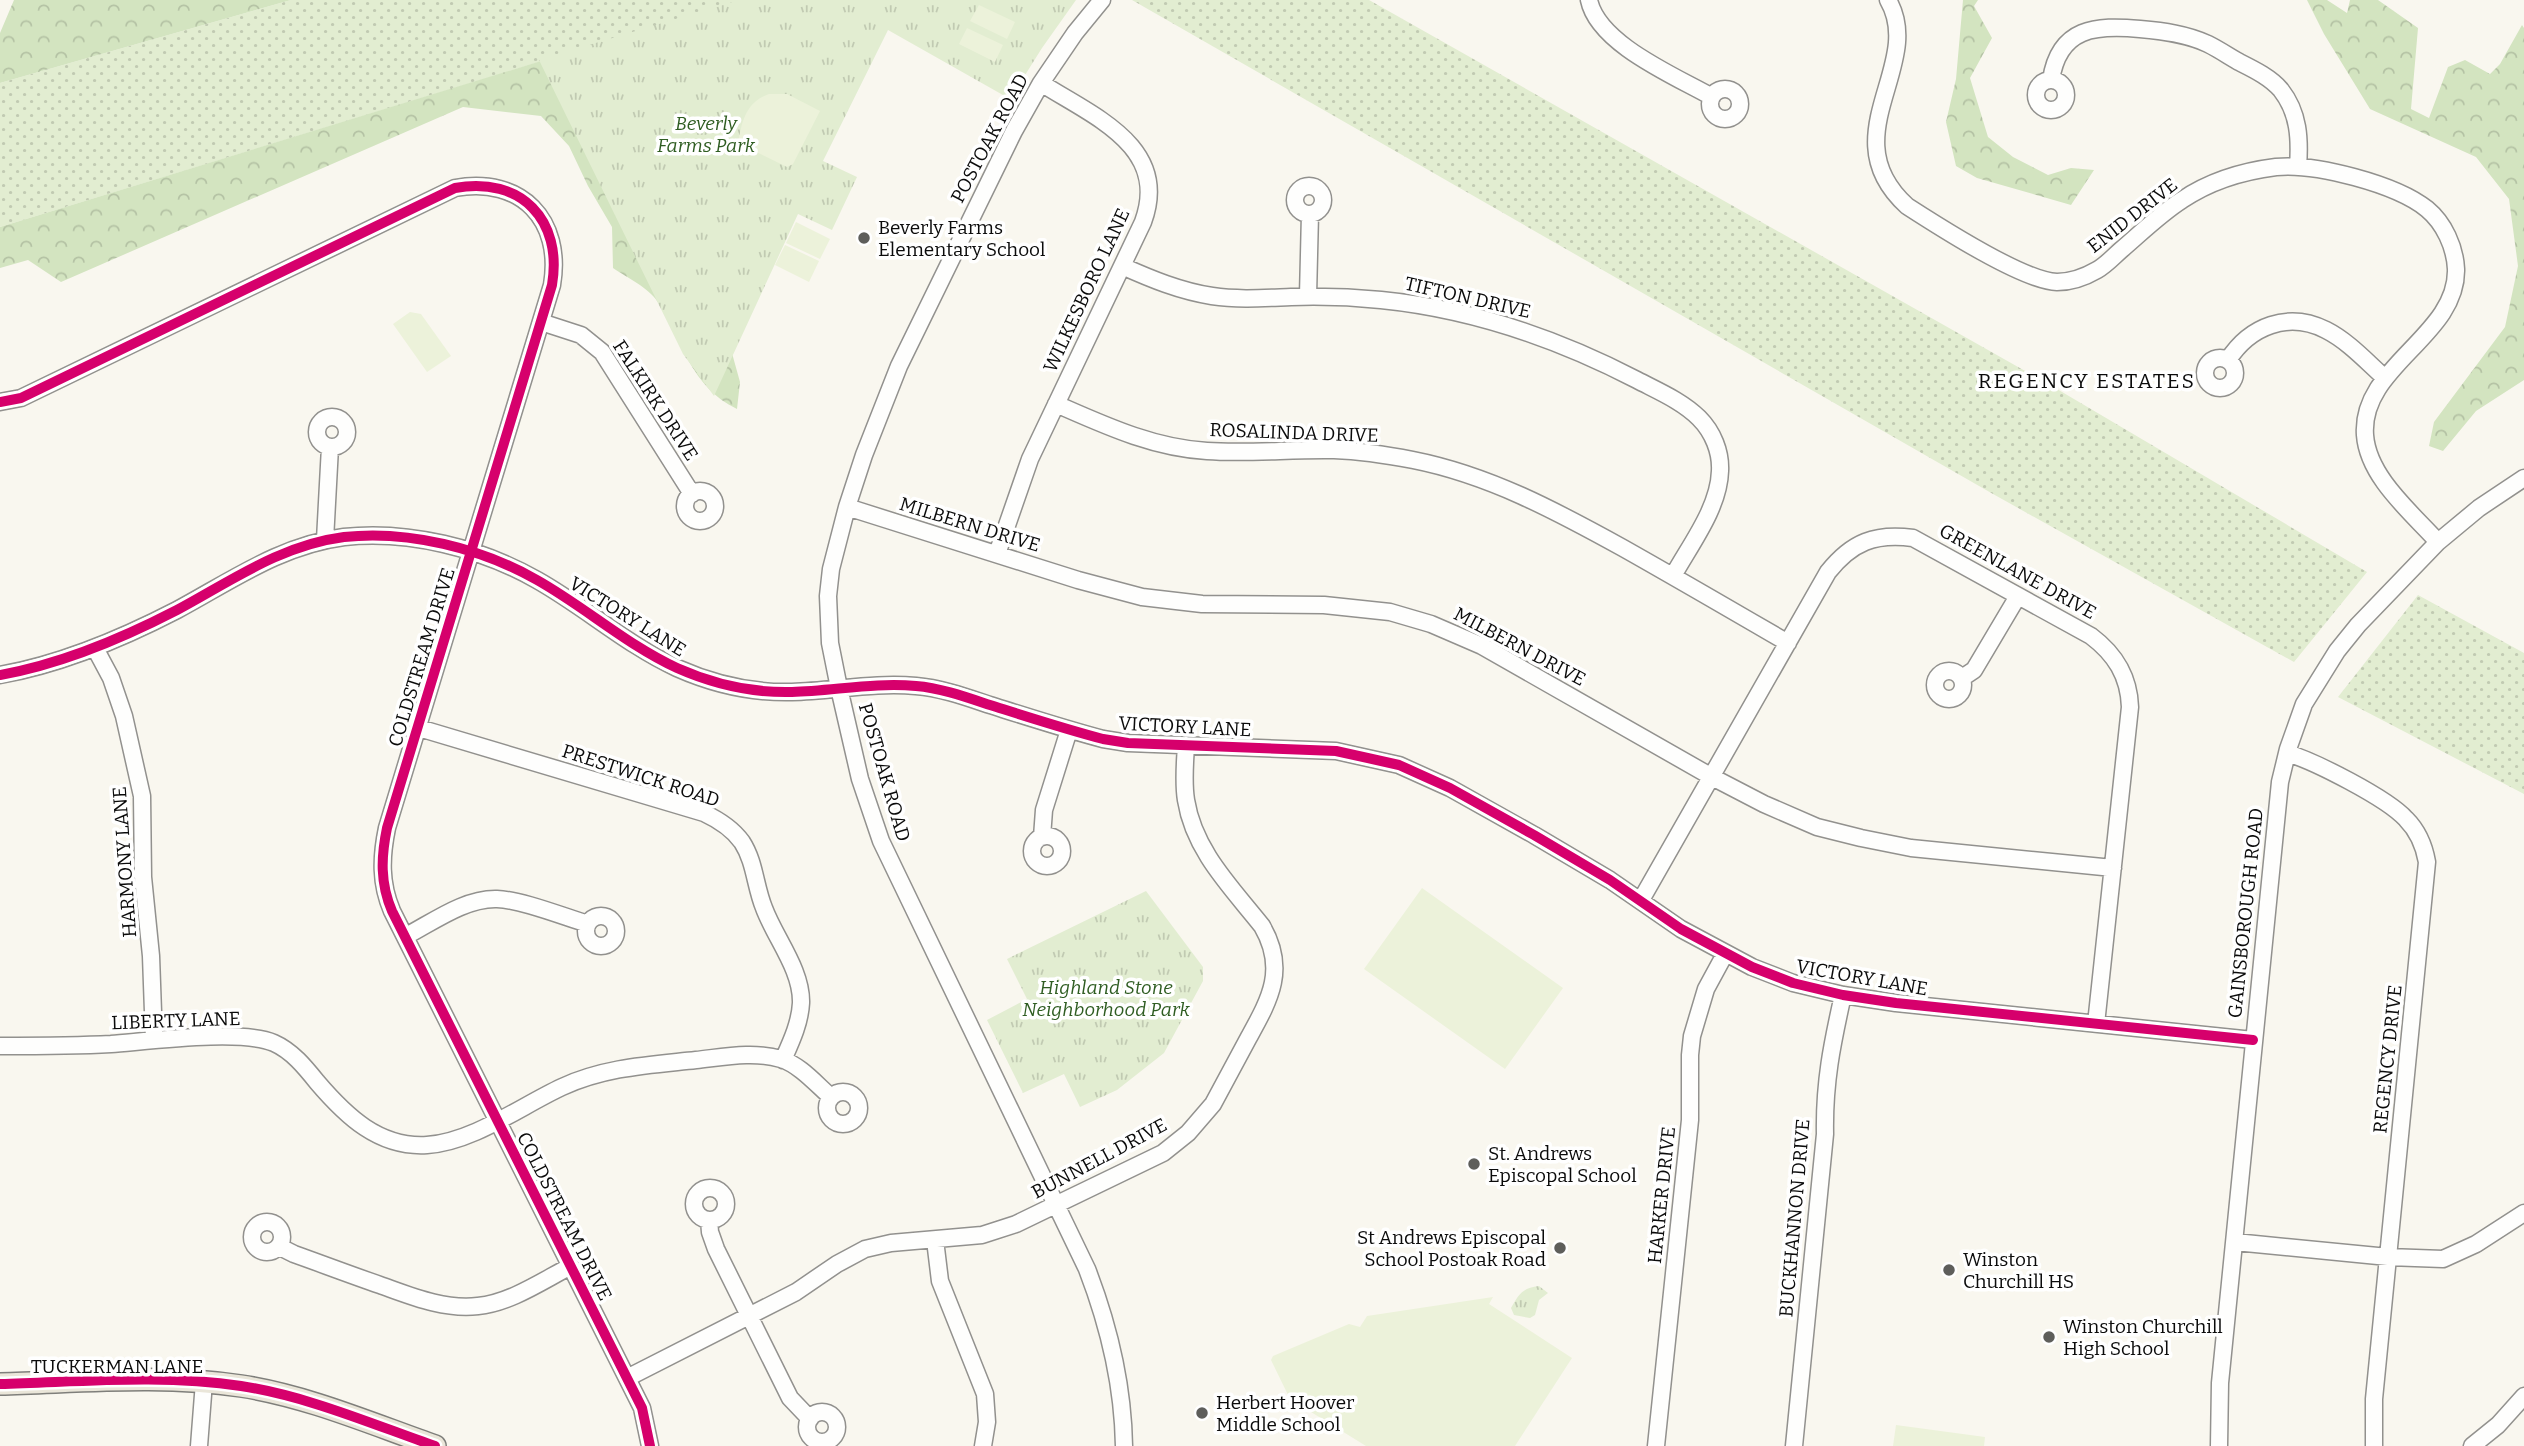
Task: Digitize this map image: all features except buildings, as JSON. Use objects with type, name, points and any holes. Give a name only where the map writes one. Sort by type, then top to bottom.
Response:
[{"type":"main road","name":"TUCKERMAN LANE","points":[[0,1384],[139,1380],[243,1386],[281,1395],[397,1440],[435,1446]]},
{"type":"street","name":"POSTOAK ROAD","points":[[1102,0],[1075,33],[1041,83],[990,179],[899,366],[875,424],[847,508],[831,569],[828,596],[830,643],[839,688],[860,779],[881,841],[1087,1269],[1109,1332],[1120,1386],[1124,1446]]},
{"type":"street","points":[[1589,0],[1601,25],[1624,46],[1712,97]]},
{"type":"street","name":"ENID DRIVE","points":[[1888,0],[1896,23],[1896,45],[1875,143],[1885,180],[1907,206],[2025,274],[2057,282],[2071,281],[2086,275],[2099,269],[2164,212],[2207,186],[2260,169],[2298,167],[2356,177],[2413,200],[2433,215],[2449,239],[2456,267],[2451,295],[2442,313],[2374,394],[2367,414],[2365,434],[2374,469],[2438,542]]},
{"type":"street","points":[[2051,80],[2054,63],[2064,47],[2079,34],[2092,29],[2109,26],[2154,30],[2191,38],[2208,44],[2251,68],[2281,90],[2298,124],[2298,167]]},
{"type":"street","name":"WILKESBORO LANE","points":[[998,554],[1029,462],[1143,222],[1147,207],[1149,185],[1146,170],[1131,145],[1115,130],[1041,83]]},
{"type":"street","name":"COLDSTREAM DRIVE","points":[[0,402],[21,398],[441,194],[470,185],[498,187],[512,192],[533,207],[545,223],[555,259],[552,285],[387,828],[382,874],[387,900],[627,1378],[646,1419],[650,1446]]},
{"type":"street","points":[[1308,296],[1310,214]]},
{"type":"street","name":"TIFTON DRIVE","points":[[1122,266],[1162,283],[1215,297],[1246,299],[1308,296],[1381,300],[1490,320],[1594,358],[1659,391],[1690,411],[1709,430],[1715,442],[1720,469],[1719,484],[1712,504],[1672,576]]},
{"type":"street","name":"FALKIRK DRIVE","points":[[541,322],[581,335],[602,352],[692,494]]},
{"type":"street","points":[[2228,360],[2235,349],[2265,326],[2301,322],[2329,331],[2385,378]]},
{"type":"street","name":"ROSALINDA DRIVE","points":[[1056,404],[1122,432],[1175,447],[1244,452],[1351,451],[1415,460],[1457,471],[1542,504],[1788,643]]},
{"type":"street","points":[[325,540],[330,447]]},
{"type":"street","name":"GAINSBOROUGH ROAD","points":[[2219,1446],[2220,1382],[2253,1040],[2280,782],[2287,753],[2304,704],[2337,651],[2358,625],[2438,542],[2479,508],[2522,483]]},
{"type":"street","name":"MILBERN DRIVE","points":[[847,508],[1093,584],[1161,600],[1202,604],[1345,606],[1390,612],[1432,624],[1491,651],[1712,777],[1817,827],[1911,848],[2113,868]]},
{"type":"street","name":"VICTORY LANE","points":[[0,675],[95,648],[174,611],[273,558],[325,540],[356,536],[408,537],[471,552],[516,569],[653,655],[702,678],[764,691],[794,692],[902,685],[928,688],[1069,730],[1116,741],[1336,751],[1399,765],[1450,788],[1589,867],[1681,929],[1725,954],[1782,979],[1843,995],[1896,1003],[2253,1040]]},
{"type":"street","name":"GREENLANE DRIVE","points":[[1641,900],[1821,583],[1838,560],[1853,547],[1874,538],[1903,537],[1922,541],[2091,636],[2114,656],[2126,680],[2130,707],[2096,1024]]},
{"type":"street","points":[[1962,678],[1974,670],[2018,596]]},
{"type":"street","name":"HARMONY LANE","points":[[95,648],[111,678],[121,706],[142,796],[143,877],[151,956],[154,1040]]},
{"type":"street","name":"PRESTWICK ROAD","points":[[419,728],[704,813],[727,826],[741,840],[748,853],[764,909],[798,987],[801,1003],[797,1024],[783,1060]]},
{"type":"street","points":[[1042,837],[1044,810],[1069,730]]},
{"type":"street","name":"BUNNELL DRIVE","points":[[627,1378],[750,1317],[865,1249],[891,1243],[982,1235],[1016,1224],[1163,1153],[1188,1133],[1213,1104],[1272,991],[1275,962],[1269,939],[1207,856],[1194,831],[1186,799],[1186,745]]},
{"type":"street","name":"REGENCY DRIVE","points":[[2287,753],[2306,758],[2399,812],[2418,835],[2425,852],[2427,876],[2373,1416],[2374,1446]]},
{"type":"street","points":[[406,936],[458,909],[488,900],[507,900],[588,924]]},
{"type":"street","name":"HARKER DRIVE","points":[[1656,1446],[1690,1117],[1692,1035],[1706,989],[1725,954]]},
{"type":"street","name":"BUCKHANNON DRIVE","points":[[1794,1446],[1825,1134],[1826,1077],[1843,995]]},
{"type":"street","name":"LIBERTY LANE","points":[[0,1046],[54,1046],[222,1037],[258,1039],[276,1044],[296,1058],[340,1109],[367,1130],[410,1144],[442,1143],[465,1136],[563,1087],[591,1075],[619,1068],[742,1055],[764,1056],[783,1060],[797,1068],[831,1097]]},
{"type":"street","points":[[2235,1242],[2433,1260],[2453,1257],[2524,1213]]},
{"type":"street","points":[[709,1220],[716,1249],[790,1398],[810,1419]]},
{"type":"street","points":[[935,1240],[937,1269],[944,1293],[985,1394],[987,1422],[983,1446]]},
{"type":"street","points":[[280,1247],[411,1296],[458,1307],[479,1306],[498,1301],[570,1266]]},
{"type":"street","points":[[199,1446],[204,1382]]},
{"type":"street","points":[[2472,1446],[2498,1425],[2524,1396]]},
{"type":"green space","points":[[14,0],[291,0],[0,83],[0,33]]},
{"type":"green space","points":[[291,0],[742,0],[0,227],[0,83]]},
{"type":"green space","name":"Beverly Farms Park","points":[[739,0],[1076,0],[1010,99],[888,30],[823,161],[857,177],[832,230],[798,214],[714,396],[683,354],[539,60]]},
{"type":"green space","points":[[1132,0],[1369,0],[2057,389],[2367,572],[2294,662],[1993,494]]},
{"type":"green space","points":[[1963,0],[1978,0],[1974,6],[1992,38],[1970,78],[1988,137],[2013,157],[2048,175],[2071,168],[2094,170],[2071,205],[1977,178],[1956,166],[1946,122],[1956,79]]},
{"type":"green space","points":[[2307,0],[2327,0],[2347,13],[2350,0],[2378,0],[2418,28],[2411,109],[2429,118],[2448,67],[2465,60],[2490,74],[2500,64],[2522,25],[2524,28],[2524,380],[2476,411],[2443,451],[2429,446],[2434,422],[2505,327],[2518,266],[2509,199],[2476,157],[2370,109],[2324,34]]},
{"type":"green space","points":[[979,5],[1015,22],[1007,39],[970,21]]},
{"type":"green space","points":[[967,28],[1003,45],[995,62],[959,44]]},
{"type":"green space","points":[[541,61],[730,346],[740,382],[737,409],[721,400],[698,376],[653,296],[613,268],[612,227],[569,146],[541,116],[463,107],[61,282],[28,260],[0,268],[0,227]]},
{"type":"green space","points":[[769,94],[787,94],[820,111],[793,164],[787,167],[738,143],[746,113],[755,102]]},
{"type":"green space","points":[[796,222],[830,239],[820,259],[786,243]]},
{"type":"green space","points":[[785,245],[819,261],[809,282],[775,265]]},
{"type":"green space","points":[[410,312],[421,314],[451,356],[427,372],[393,324]]},
{"type":"green space","points":[[2418,595],[2524,653],[2524,794],[2338,697]]},
{"type":"green space","points":[[1422,888],[1563,988],[1505,1069],[1364,969]]},
{"type":"green space","name":"Highland Stone Neighborhood Park","points":[[1146,891],[1203,967],[1203,981],[1164,1053],[1117,1090],[1080,1107],[1064,1074],[1023,1093],[987,1020],[1027,999],[1007,959]]},
{"type":"green space","points":[[1539,1286],[1548,1293],[1539,1300],[1535,1315],[1530,1318],[1514,1315],[1511,1308],[1519,1295],[1529,1288]]},
{"type":"green space","points":[[1493,1297],[1489,1304],[1572,1358],[1515,1446],[1366,1446],[1290,1399],[1271,1360],[1273,1356],[1349,1324],[1360,1327],[1367,1316]]},
{"type":"green space","points":[[1896,1425],[1985,1437],[1984,1446],[1893,1446]]},
{"type":"cycle path","points":[[0,402],[21,398],[455,188],[479,186],[500,189],[518,196],[544,223],[551,241],[554,262],[552,285],[387,828],[383,860],[384,880],[392,911],[642,1408],[650,1446]]},
{"type":"cycle path","points":[[0,675],[46,664],[113,640],[177,610],[257,566],[299,548],[344,537],[393,536],[418,539],[468,550],[515,569],[555,591],[659,659],[719,683],[763,691],[792,692],[885,685],[925,687],[1103,739],[1128,743],[1336,751],[1399,765],[1450,788],[1534,835],[1610,880],[1681,929],[1752,967],[1793,983],[1843,995],[1896,1003],[2253,1040]]},
{"type":"cycle path","points":[[0,1384],[181,1380],[241,1386],[290,1396],[435,1446]]},
{"type":"place","name":"Beverly Farms Elementary School","points":[[864,238]]},
{"type":"place","name":"St. Andrews Episcopal School","points":[[1474,1164]]},
{"type":"place","name":"St Andrews Episcopal School Postoak Road","points":[[1560,1248]]},
{"type":"place","name":"Winston Churchill HS","points":[[1949,1270]]},
{"type":"place","name":"Winston Churchill High School","points":[[2049,1337]]},
{"type":"place","name":"Herbert Hoover Middle School","points":[[1202,1413]]},
{"type":"district","name":"REGENCY ESTATES","points":[[2087,381]]}]
